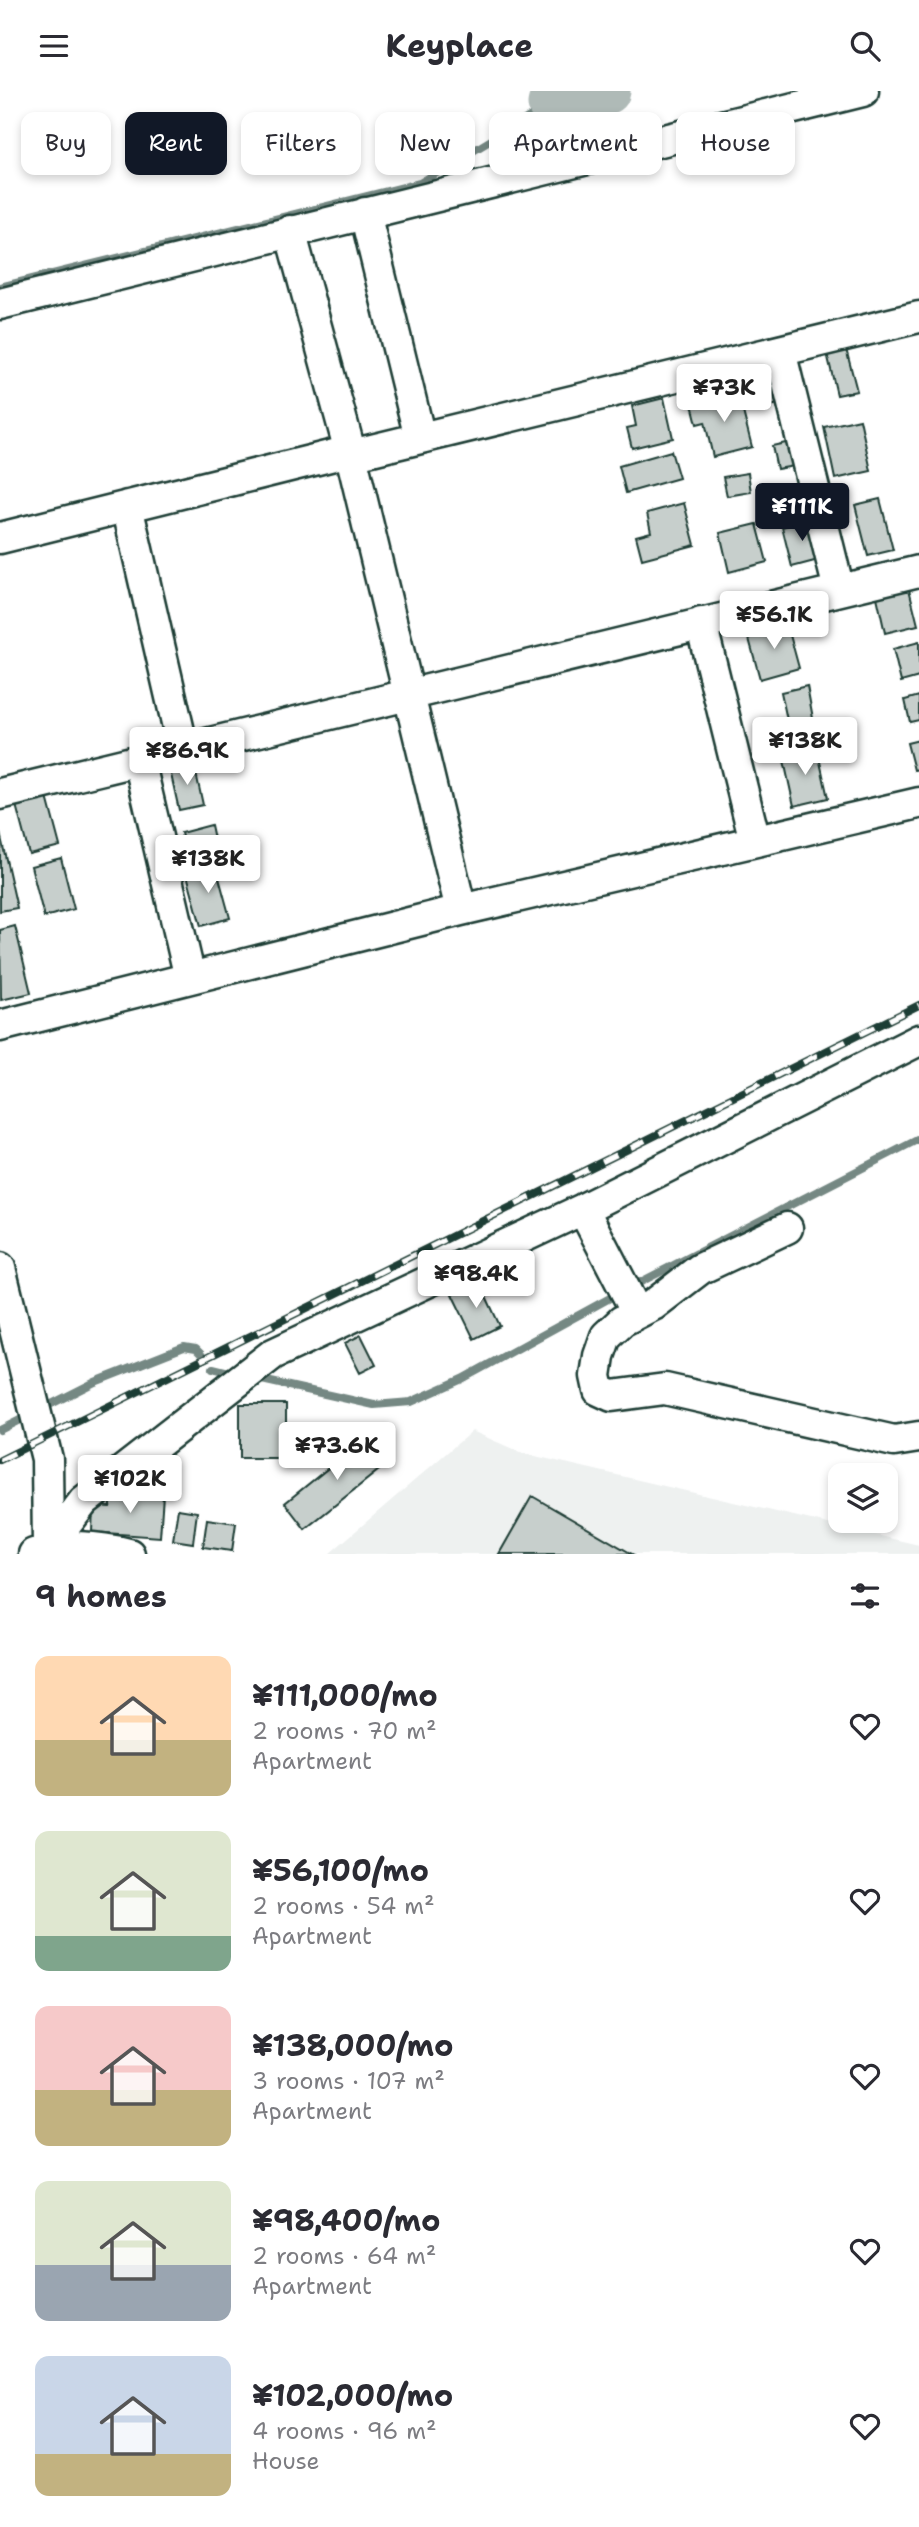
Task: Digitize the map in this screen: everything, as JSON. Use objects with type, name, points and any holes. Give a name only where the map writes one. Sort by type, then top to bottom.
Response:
[{"type":"street","points":[[0,304],[863,91]]},
{"type":"street","points":[[365,213],[420,438]]},
{"type":"street","points":[[290,231],[350,453],[461,910]]},
{"type":"street","points":[[0,537],[919,317]]},
{"type":"street","points":[[780,351],[839,590]]},
{"type":"street","points":[[127,506],[183,749]]},
{"type":"street","points":[[0,794],[919,571]]},
{"type":"street","points":[[701,623],[755,841]]},
{"type":"street","points":[[139,760],[190,978]]},
{"type":"street","points":[[0,1026],[461,910],[919,803]]},
{"type":"street","points":[[41,1551],[84,1501],[273,1354],[583,1209],[919,1040]]},
{"type":"street","points":[[583,1209],[634,1308]]},
{"type":"street","points":[[787,1228],[700,1269],[634,1308],[606,1336],[596,1376],[599,1390],[612,1396],[665,1389],[894,1441],[919,1437]]},
{"type":"street","points":[[0,1268],[47,1459],[41,1551]]},
{"type":"street","points":[[41,1551],[107,1549],[129,1554]]},
{"type":"shaded area","points":[[472,1431],[522,1453],[828,1524],[828,1533],[867,1533],[919,1545],[919,1554],[329,1554]]},
{"type":"building","points":[[846,349],[857,391],[837,395],[827,353]]},
{"type":"building","points":[[773,373],[782,403],[759,409],[751,380]]},
{"type":"building","points":[[738,392],[752,447],[713,457],[705,422],[697,424],[692,404]]},
{"type":"building","points":[[664,398],[673,438],[632,448],[627,428],[636,426],[632,406]]},
{"type":"building","points":[[860,419],[871,471],[835,479],[824,427]]},
{"type":"building","points":[[795,441],[800,465],[777,469],[772,446]]},
{"type":"building","points":[[671,451],[679,478],[626,493],[619,466]]},
{"type":"building","points":[[748,473],[751,492],[727,496],[723,477]]},
{"type":"building","points":[[880,499],[893,550],[868,556],[855,505]]},
{"type":"building","points":[[684,503],[695,545],[642,559],[636,536],[651,532],[647,513]]},
{"type":"building","points":[[811,519],[822,559],[792,567],[782,527]]},
{"type":"building","points":[[757,524],[767,562],[729,572],[720,533]]},
{"type":"building","points":[[909,589],[918,625],[885,633],[877,597]]},
{"type":"building","points":[[787,624],[799,668],[760,679],[748,635]]},
{"type":"building","points":[[919,642],[919,677],[901,682],[893,649]]},
{"type":"building","points":[[807,686],[815,729],[790,734],[781,692]]},
{"type":"building","points":[[919,696],[919,720],[910,722],[905,700]]},
{"type":"building","points":[[919,740],[919,769],[914,770],[907,743]]},
{"type":"building","points":[[817,748],[828,798],[794,806],[783,756]]},
{"type":"building","points":[[194,764],[203,805],[179,810],[170,770]]},
{"type":"building","points":[[47,797],[60,846],[29,854],[16,805]]},
{"type":"building","points":[[211,825],[217,853],[188,860],[181,833]]},
{"type":"building","points":[[0,833],[17,908],[0,911]]},
{"type":"building","points":[[61,858],[74,909],[44,917],[31,866]]},
{"type":"building","points":[[215,863],[230,918],[201,926],[186,871]]},
{"type":"building","points":[[15,926],[31,993],[1,1000],[0,930]]},
{"type":"building","points":[[479,1281],[500,1326],[474,1339],[452,1294]]},
{"type":"building","points":[[361,1335],[376,1365],[360,1373],[345,1343]]},
{"type":"building","points":[[240,1404],[286,1404],[286,1458],[240,1458]]},
{"type":"building","points":[[368,1436],[389,1462],[305,1529],[285,1503]]},
{"type":"building","points":[[115,1491],[163,1495],[160,1537],[92,1532],[93,1506],[110,1507]]},
{"type":"building","points":[[532,1496],[632,1554],[499,1554]]},
{"type":"building","points":[[178,1509],[197,1512],[193,1543],[173,1540]]},
{"type":"building","points":[[207,1519],[236,1523],[232,1551],[203,1547]]},
{"type":"waterway","points":[[551,104],[607,91]]},
{"type":"waterway","points":[[0,287],[420,183],[551,104]]},
{"type":"waterway","points":[[631,1287],[919,1139]]},
{"type":"waterway","points":[[253,1378],[374,1405],[411,1402],[462,1379],[619,1293]]},
{"type":"waterway","points":[[0,1430],[95,1382],[184,1347],[196,1349],[201,1354]]},
{"type":"waterway","points":[[213,1368],[237,1374]]},
{"type":"railway","points":[[0,1460],[919,1005]]}]
